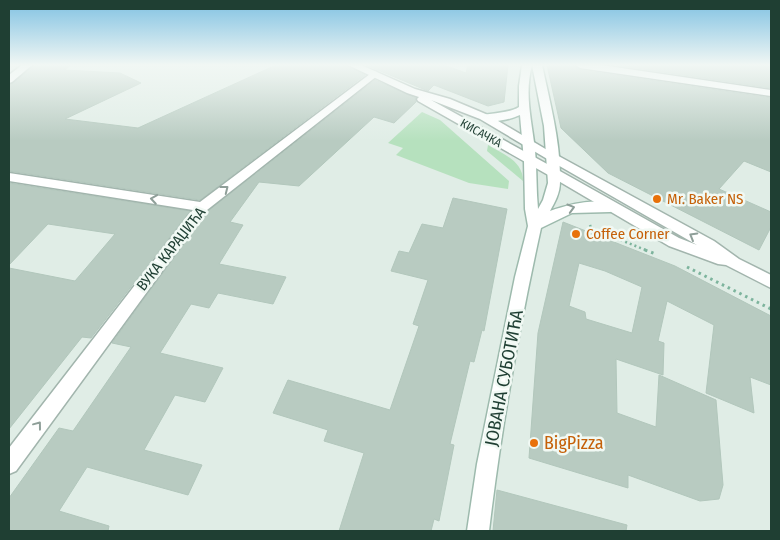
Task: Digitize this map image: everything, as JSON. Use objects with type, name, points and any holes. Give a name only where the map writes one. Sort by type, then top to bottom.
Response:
[{"type":"street","name":"ВУКА КАРАЏИЋА","points":[[9,464],[202,206],[353,90]]},
{"type":"street","name":"ЈОВАНА СУБОТИЋА","points":[[524,90],[530,160],[529,202],[535,226]]},
{"type":"street","name":"ЈОВАНА СУБОТИЋА","points":[[478,531],[489,454],[523,277],[535,226],[550,200],[554,182],[549,126],[542,90]]},
{"type":"street","points":[[752,90],[771,93]]},
{"type":"street","name":"КИСАЧКА","points":[[411,91],[446,101],[484,116],[709,245],[734,263]]},
{"type":"street","name":"КИСАЧКА","points":[[411,91],[425,102],[674,242],[734,263]]},
{"type":"street","points":[[484,116],[508,117],[525,108]]},
{"type":"street","points":[[9,177],[202,206]]},
{"type":"street","points":[[535,226],[552,215],[569,208],[581,206],[610,207]]},
{"type":"street","points":[[734,263],[771,282]]},
{"type":"path","points":[[589,221],[591,228],[659,256]]},
{"type":"path","points":[[685,266],[771,309]]},
{"type":"green space","points":[[422,112],[440,120],[509,181],[508,189],[469,183],[396,155],[403,148],[388,143]]},
{"type":"green space","points":[[488,145],[516,163],[520,168],[523,181],[487,151]]},
{"type":"building","points":[[9,90],[126,90],[65,119],[138,128],[221,90],[345,90],[200,200],[9,171]]},
{"type":"building","points":[[362,90],[398,90],[416,98],[416,102],[394,123],[374,117],[299,186],[259,182],[230,222],[243,225],[219,264],[286,277],[273,304],[218,293],[209,308],[191,304],[160,353],[223,368],[205,402],[175,395],[144,450],[202,465],[188,495],[87,467],[59,511],[109,526],[108,531],[9,531],[9,498],[59,428],[73,431],[131,347],[112,343],[208,211]]},
{"type":"building","points":[[447,90],[505,90],[504,102],[488,106]]},
{"type":"building","points":[[553,90],[718,90],[771,98],[771,172],[744,161],[719,189],[771,212],[771,227],[759,250],[608,173],[561,128]]},
{"type":"building","points":[[9,183],[190,211],[91,338],[82,337],[9,429],[9,268],[75,281],[115,234],[48,224],[9,265]]},
{"type":"building","points":[[453,198],[507,209],[484,331],[482,330],[474,362],[470,361],[450,444],[454,445],[439,521],[434,519],[431,531],[339,531],[364,453],[324,441],[328,430],[273,413],[288,380],[390,410],[419,326],[413,324],[428,280],[391,271],[399,251],[409,253],[422,224],[443,228]]},
{"type":"building","points":[[563,222],[675,266],[771,316],[771,385],[750,377],[754,413],[706,393],[714,325],[667,301],[658,341],[664,343],[663,375],[616,359],[617,413],[656,427],[659,375],[716,400],[723,485],[719,499],[700,501],[628,475],[628,488],[529,458],[538,333]],"holes":[[[579,263],[605,271],[642,287],[632,333],[586,319],[585,312],[569,306]]]},
{"type":"building","points":[[497,490],[627,525],[626,531],[493,531]]},
{"type":"place","name":"Mr. Baker NS","points":[[657,199]]},
{"type":"place","name":"Coffee Corner","points":[[576,234]]},
{"type":"place","name":"BigPizza","points":[[534,443]]}]
